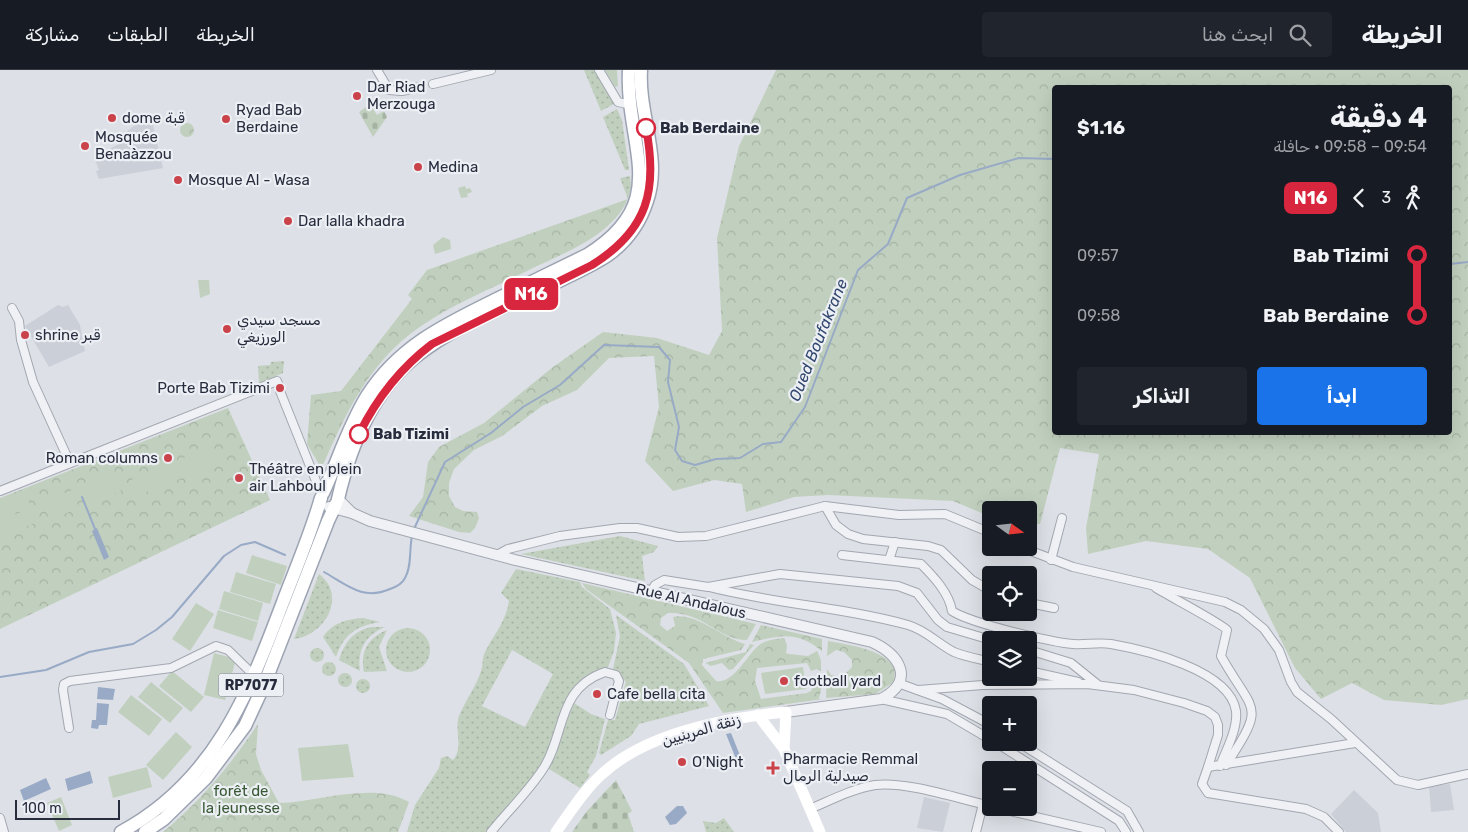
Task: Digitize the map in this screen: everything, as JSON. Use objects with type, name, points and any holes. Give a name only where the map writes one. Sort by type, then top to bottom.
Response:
[{"type":"main road","name":"RP7077","points":[[145,832],[164,819],[182,802],[222,758],[245,726],[259,682],[328,496],[348,430],[359,409],[382,376],[408,348],[436,328],[587,255],[601,246],[622,227],[633,208],[640,182],[640,157],[633,120],[624,103],[629,70]]},
{"type":"main road","name":"RP7077","points":[[328,496],[366,421],[388,386],[413,359],[442,338],[592,265],[607,255],[628,236],[643,213],[651,187],[651,153],[641,94],[642,70]]},
{"type":"main road","points":[[624,103],[637,102],[641,94]]},
{"type":"main road","name":"RP7077","points":[[120,832],[158,808],[200,766],[259,682]]},
{"type":"main road","points":[[784,749],[786,712]]},
{"type":"main road","name":"زنقة المرينيين","points":[[556,832],[598,778],[628,755],[684,732],[758,715],[786,712]]},
{"type":"main road","points":[[758,715],[784,749],[820,832]]},
{"type":"street","points":[[377,70],[388,89],[394,92],[491,70]]},
{"type":"street","points":[[598,70],[624,103]]},
{"type":"street","points":[[12,308],[19,321],[21,340],[41,403],[70,463]]},
{"type":"street","points":[[0,491],[70,463],[279,386],[328,496]]},
{"type":"street","name":"Rue Al Andalous","points":[[328,496],[352,513],[370,521],[397,529],[651,592],[872,642],[896,657],[901,671],[898,683]]},
{"type":"street","points":[[825,506],[836,525],[848,534],[863,539],[896,542],[941,550],[972,580],[982,586]]},
{"type":"street","points":[[497,555],[508,549],[560,536],[611,528],[637,528],[678,537],[706,536],[825,506],[900,515],[945,514],[982,529]]},
{"type":"street","points":[[1051,560],[1062,518]]},
{"type":"street","points":[[889,560],[896,542]]},
{"type":"street","points":[[1038,554],[1051,560],[1225,602],[1252,618],[1264,629],[1279,650],[1293,687],[1332,719],[1391,775],[1404,783],[1418,785],[1468,774]]},
{"type":"street","points":[[842,555],[921,564],[951,601],[952,611],[947,627]]},
{"type":"street","points":[[708,587],[790,574],[898,586],[917,593],[933,614],[947,627],[982,637]]},
{"type":"street","points":[[651,592],[655,585],[664,580],[764,599],[863,613],[926,632],[956,652],[982,659]]},
{"type":"street","points":[[1150,584],[1227,630],[1221,656],[1247,696],[1253,714],[1248,730],[1223,765]]},
{"type":"street","points":[[1037,605],[1054,608]]},
{"type":"street","points":[[952,611],[971,620],[1058,642],[1110,644],[1141,651],[1181,662],[1207,676],[1230,698],[1236,713],[1234,729],[1223,765]]},
{"type":"street","points":[[69,728],[63,690],[64,684],[70,681],[171,668],[216,646],[228,650],[259,682]]},
{"type":"street","points":[[1037,652],[1071,663],[1097,684]]},
{"type":"street","points":[[491,832],[543,769],[571,697],[582,685],[605,672],[614,674],[619,681],[610,715]]},
{"type":"street","points":[[1037,672],[1087,684]]},
{"type":"street","points":[[881,698],[889,694],[898,683],[960,707],[982,720]]},
{"type":"street","points":[[918,690],[983,685],[1097,684],[1134,690],[1207,711],[1214,717],[1218,725],[1218,735],[1202,784],[1208,793],[1306,809],[1324,817],[1339,832]]},
{"type":"street","points":[[881,698],[947,714],[982,735]]},
{"type":"street","name":"زنقة المرينيين","points":[[786,712],[881,698]]},
{"type":"street","points":[[1208,767],[1356,743]]},
{"type":"street","points":[[1009,751],[1119,821],[1126,832]]},
{"type":"street","points":[[1032,751],[1127,811],[1139,832]]},
{"type":"street","points":[[1050,777],[1057,768]]},
{"type":"street","points":[[810,809],[855,790],[886,784],[982,804]]},
{"type":"street","points":[[976,832],[983,816]]},
{"type":"street","points":[[1032,816],[1101,832]]},
{"type":"street","points":[[0,818],[4,832]]},
{"type":"shaded area","points":[[150,113],[163,168],[99,179],[96,171],[99,170],[94,157],[121,143],[121,136]]},
{"type":"shaded area","points":[[58,305],[63,307],[68,305],[80,325],[85,351],[49,367],[25,326]]},
{"type":"shaded area","points":[[1450,784],[1454,810],[1431,812],[1429,786]]},
{"type":"shaded area","points":[[1354,790],[1378,813],[1381,832],[1346,832],[1331,814]]},
{"type":"shaded area","points":[[924,797],[950,803],[943,832],[917,828]]},
{"type":"green space","points":[[584,70],[594,70],[614,104],[601,111]]},
{"type":"green space","points":[[605,70],[617,70],[618,86],[615,87]]},
{"type":"green space","points":[[776,70],[1468,70],[1468,699],[1441,705],[1384,700],[1352,683],[1321,699],[1295,668],[1250,578],[1208,549],[1146,541],[1088,554],[1086,528],[1099,454],[1060,448],[1040,524],[1038,524],[1038,501],[982,501],[982,513],[953,501],[828,495],[794,497],[746,512],[742,484],[714,480],[673,491],[645,461],[659,407],[654,356],[609,358],[577,390],[542,406],[502,436],[474,450],[454,469],[449,483],[449,496],[455,507],[463,511],[477,512],[479,518],[475,528],[470,533],[459,532],[409,516],[423,497],[428,462],[439,447],[484,423],[553,367],[603,332],[657,338],[709,355],[722,331],[717,238],[739,146]]},
{"type":"green space","points":[[370,104],[377,115],[384,111],[387,117],[373,137],[359,112]]},
{"type":"green space","points":[[617,109],[622,120],[629,170],[625,170],[603,117]]},
{"type":"green space","points":[[187,123],[192,125],[194,130],[192,135],[187,137],[182,135],[180,130],[182,125]]},
{"type":"green space","points":[[630,176],[631,187],[628,199],[620,178]]},
{"type":"green space","points":[[465,186],[466,189],[470,188],[472,192],[467,194],[468,197],[461,198],[458,188]]},
{"type":"green space","points":[[628,199],[610,224],[598,234],[571,250],[452,307],[423,325],[394,348],[369,377],[340,427],[324,463],[320,466],[307,444],[311,395],[341,391],[412,299],[408,295],[427,270]]},
{"type":"green space","points":[[443,237],[450,240],[451,249],[435,254],[433,245]]},
{"type":"green space","points":[[198,280],[209,280],[210,294],[200,298]]},
{"type":"green space","points":[[284,361],[283,373],[259,383],[258,366]]},
{"type":"green space","points":[[228,408],[270,500],[0,629],[0,498]]},
{"type":"green space","points":[[208,449],[214,466],[138,495],[132,478]]},
{"type":"green space","points":[[114,474],[121,491],[91,503],[84,485]]},
{"type":"green space","points":[[24,490],[30,505],[0,517],[0,500]]},
{"type":"green space","points":[[72,490],[79,508],[50,520],[42,502]]},
{"type":"green space","points":[[29,509],[35,523],[0,537],[0,520]]},
{"type":"green space","points":[[620,536],[658,546],[654,552],[642,556],[645,581],[521,554]]},
{"type":"green space","points":[[252,555],[287,566],[281,585],[246,573]]},
{"type":"green space","points":[[516,569],[580,582],[582,587],[610,609],[616,633],[614,651],[608,667],[576,687],[570,693],[545,762],[489,832],[407,832],[415,805],[439,768],[441,758],[447,756],[453,760],[458,750],[459,716],[479,677],[484,653],[503,621],[508,608],[509,601],[501,593]],"holes":[[[512,650],[553,674],[525,727],[482,706]]]},
{"type":"green space","points":[[236,572],[276,584],[270,604],[230,592]]},
{"type":"green space","points":[[319,574],[327,583],[331,592],[332,603],[329,613],[315,630],[305,636],[294,639]]},
{"type":"green space","points":[[582,583],[756,624],[747,640],[727,636],[691,616],[668,613],[661,618],[660,625],[667,631],[675,626],[673,617],[682,616],[700,622],[727,637],[745,644],[741,650],[703,659],[702,665],[716,681],[722,681],[734,674],[757,647],[770,640],[784,638],[787,645],[786,653],[789,654],[808,656],[817,651],[821,660],[821,671],[817,669],[811,671],[807,663],[757,668],[755,681],[761,699],[807,693],[811,691],[814,683],[819,684],[823,681],[819,699],[823,699],[723,713],[689,663],[586,589]]},
{"type":"green space","points":[[224,591],[263,603],[258,621],[219,609]]},
{"type":"green space","points":[[196,603],[214,614],[190,651],[172,639]]},
{"type":"green space","points":[[218,610],[258,622],[252,641],[213,628]]},
{"type":"green space","points":[[616,615],[684,664],[709,706],[639,724],[631,736],[601,755],[599,753],[608,720],[615,720],[626,682],[613,669],[620,636]]},
{"type":"green space","points":[[363,618],[380,622],[364,626],[352,632],[343,642],[336,657],[323,637],[335,625],[351,619]]},
{"type":"green space","points":[[761,625],[822,639],[822,651],[805,640],[789,636],[752,642]]},
{"type":"green space","points":[[385,627],[373,634],[364,644],[360,656],[360,671],[339,660],[350,639],[364,629]]},
{"type":"green space","points":[[412,628],[424,634],[429,641],[429,659],[424,666],[417,671],[404,672],[396,669],[389,662],[386,646],[389,638],[396,631]]},
{"type":"green space","points":[[387,630],[379,647],[387,671],[364,672],[363,658],[367,646],[380,633]]},
{"type":"green space","points":[[828,641],[875,652],[890,662],[895,669],[894,682],[875,694],[826,698],[827,669],[831,675],[842,677],[852,667],[852,660],[844,652],[836,650],[827,656]]},
{"type":"green space","points":[[750,644],[754,645],[733,669],[729,670],[722,663],[711,666],[705,663],[746,652]]},
{"type":"green space","points":[[314,648],[320,648],[324,655],[320,662],[314,662],[310,658],[310,652]]},
{"type":"green space","points":[[214,653],[236,659],[225,700],[204,695]]},
{"type":"green space","points":[[326,662],[332,662],[336,669],[332,676],[326,676],[322,672],[322,666]]},
{"type":"green space","name":"football yard","points":[[803,667],[806,689],[765,694],[761,673]]},
{"type":"green space","points":[[172,671],[204,697],[191,712],[159,686]]},
{"type":"green space","points":[[342,673],[348,673],[352,680],[348,687],[342,687],[338,683],[338,677]]},
{"type":"green space","points":[[360,679],[366,679],[370,686],[366,693],[360,693],[356,689],[356,683]]},
{"type":"green space","points":[[151,682],[183,708],[170,723],[138,697]]},
{"type":"green space","points":[[131,695],[162,719],[149,736],[118,712]]},
{"type":"green space","points":[[574,703],[591,714],[605,719],[596,756],[587,772],[590,775],[580,788],[549,769]]},
{"type":"green space","name":"forêt de la jeunesse","points":[[258,724],[256,754],[261,770],[279,803],[345,794],[379,793],[395,796],[409,802],[398,832],[163,832],[190,808],[215,781]]},
{"type":"green space","points":[[176,732],[192,747],[163,780],[146,765]]},
{"type":"green space","points":[[348,744],[354,777],[302,781],[298,748]]},
{"type":"green space","points":[[147,767],[152,787],[113,798],[108,777]]},
{"type":"green space","points":[[616,780],[632,811],[628,814],[634,832],[572,832],[587,811]]},
{"type":"green space","points":[[61,797],[72,825],[59,831],[47,803]]},
{"type":"green space","points":[[724,818],[734,832],[706,832],[703,821],[716,823]]},
{"type":"water","points":[[97,528],[109,557],[104,560],[92,531]]},
{"type":"water","points":[[98,687],[115,689],[113,700],[97,699]]},
{"type":"water","points":[[97,703],[109,704],[107,725],[99,725],[98,729],[91,728],[92,720],[96,720]]},
{"type":"water","points":[[731,733],[741,758],[736,759],[726,734]]},
{"type":"water","points":[[90,771],[93,783],[68,791],[65,779]]},
{"type":"water","points":[[46,778],[51,789],[24,801],[20,790]]},
{"type":"water","points":[[677,806],[683,806],[687,813],[676,824],[670,825],[665,817]]},
{"type":"waterway","name":"Oued Boufakrane","points":[[414,529],[445,462],[491,433],[523,407],[560,385],[604,345],[659,347],[670,360],[668,382],[679,427],[675,450],[682,461],[695,465],[716,459],[740,458],[763,444],[781,442],[805,407],[858,270],[888,244],[907,198],[960,175],[1019,158],[1052,159]]},
{"type":"waterway","name":"Oued Boufakrane","points":[[1452,264],[1468,262]]},
{"type":"waterway","points":[[82,497],[95,529]]},
{"type":"waterway","name":"Oued Boufakrane","points":[[324,572],[348,586],[363,592],[380,592],[392,588],[399,585],[407,573],[410,563],[412,536]]},
{"type":"waterway","name":"Oued Boufakrane","points":[[0,677],[46,670],[89,652],[133,644],[156,630],[172,617],[224,556],[241,545],[255,542],[285,555]]},
{"type":"bus line","name":"N16","points":[[359,434],[383,392],[413,359],[432,344],[592,265],[607,255],[628,236],[643,213],[651,187],[651,153],[646,128]]},
{"type":"place","name":"Dar Riad Merzouga","points":[[357,96]]},
{"type":"place","name":"dome قبة","points":[[112,118]]},
{"type":"place","name":"Ryad Bab Berdaine","points":[[226,119]]},
{"type":"place","name":"Bab Berdaine","points":[[646,128]]},
{"type":"place","name":"Mosquée Benaàzzou","points":[[85,146]]},
{"type":"place","name":"Medina","points":[[418,167]]},
{"type":"place","name":"Mosque Al - Wasa","points":[[178,180]]},
{"type":"place","name":"Dar lalla khadra","points":[[288,221]]},
{"type":"place","name":"مسجد سيدي الورزيغي","points":[[227,329]]},
{"type":"place","name":"shrine قبر","points":[[25,335]]},
{"type":"place","name":"Porte Bab Tizimi","points":[[280,388]]},
{"type":"place","name":"Bab Tizimi","points":[[359,434]]},
{"type":"place","name":"Roman columns","points":[[168,458]]},
{"type":"place","name":"Théâtre en plein air Lahboul","points":[[239,478]]},
{"type":"place","name":"football yard","points":[[784,681]]},
{"type":"place","name":"Cafe bella cita","points":[[597,694]]},
{"type":"place","name":"O'Night","points":[[682,762]]},
{"type":"place","name":"Pharmacie Remmal صيدلية الرمال","points":[[773,768]]}]
